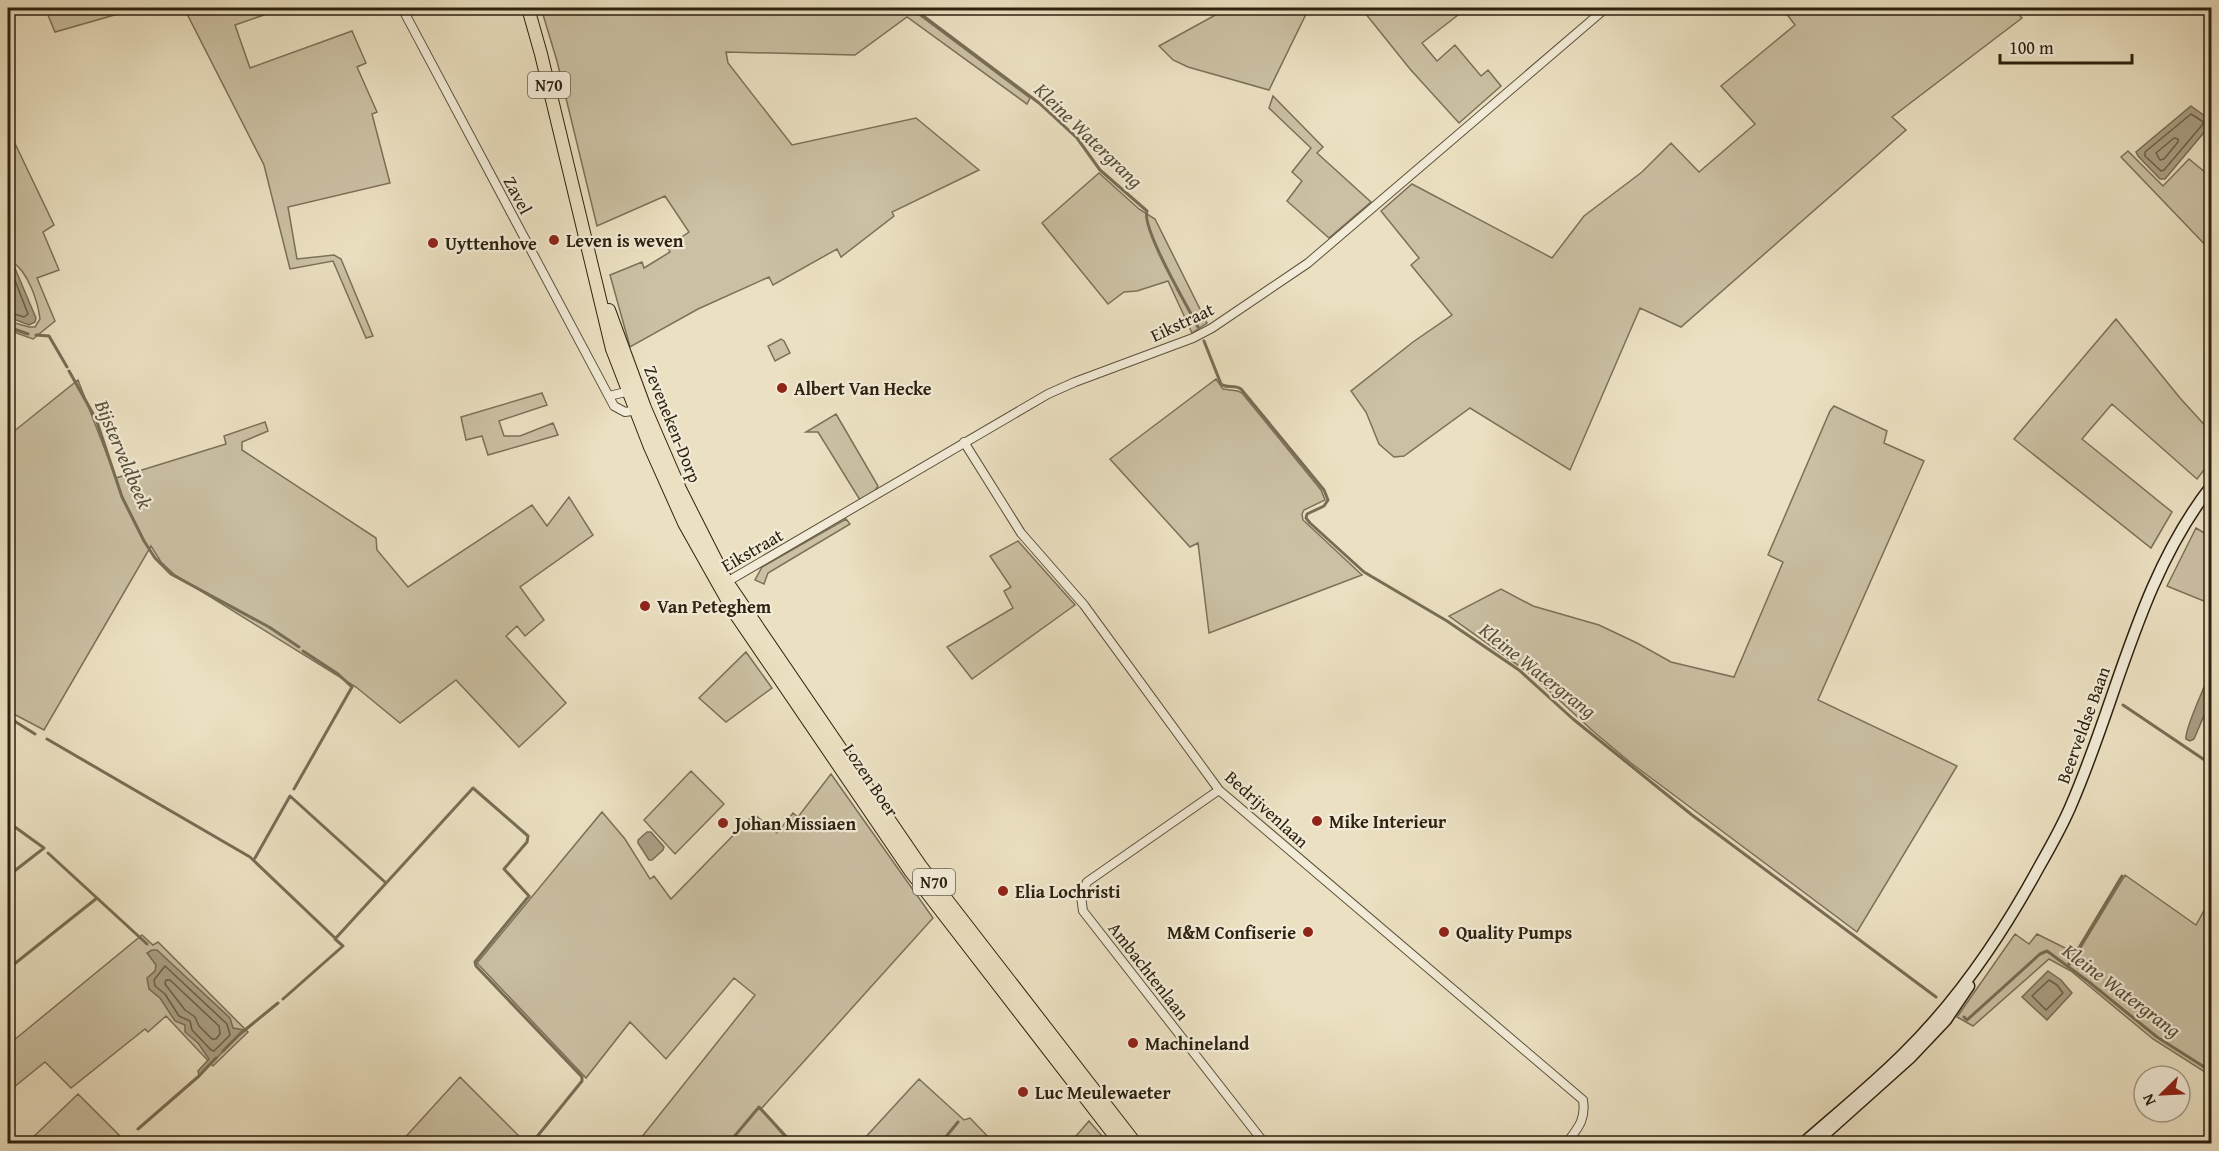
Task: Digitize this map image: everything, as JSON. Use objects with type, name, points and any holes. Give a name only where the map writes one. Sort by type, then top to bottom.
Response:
[{"type":"main road","name":"Zeveneken-Dorp","points":[[528,8],[595,277],[604,292],[632,390],[723,584]]},
{"type":"main road","name":"Beerveldse Baan","points":[[1803,1143],[1905,1053],[1975,972],[2016,909],[2061,827],[2090,759],[2131,642],[2162,565],[2186,521],[2211,485]]},
{"type":"main road","name":"Lozen Boer","points":[[723,584],[911,872],[1122,1143]]},
{"type":"main road","name":"Lozen Boer","points":[[723,584],[920,865],[1136,1143]]},
{"type":"main road","name":"Beerveldse Baan","points":[[1814,1143],[1892,1075],[1940,1027],[1968,989],[1975,972]]},
{"type":"street","name":"Zavel","points":[[402,8],[614,406],[620,411],[640,409]]},
{"type":"street","name":"Eikstraat","points":[[723,584],[1048,394],[1193,338],[1212,328],[1298,270],[1347,231],[1606,8]]},
{"type":"street","points":[[609,396],[632,390]]},
{"type":"street","name":"Bedrijvenlaan","points":[[964,442],[1021,533],[1084,605],[1219,790],[1583,1100],[1585,1112],[1582,1123],[1566,1143]]},
{"type":"street","name":"Ambachtenlaan","points":[[1219,790],[1087,882],[1081,896],[1083,911],[1265,1143]]},
{"type":"shaded area","points":[[45,8],[131,8],[132,10],[55,32]]},
{"type":"shaded area","points":[[184,8],[284,8],[235,25],[250,68],[352,31],[366,63],[357,67],[377,112],[372,114],[390,183],[288,207],[297,259],[334,255],[341,259],[373,336],[366,338],[333,261],[290,269],[264,165]]},
{"type":"shaded area","points":[[541,8],[910,8],[1030,98],[1027,104],[907,17],[855,55],[726,52],[728,63],[792,145],[916,118],[979,170],[892,212],[894,216],[841,257],[837,249],[773,285],[769,277],[698,309],[630,347],[610,275],[642,262],[644,268],[670,252],[667,247],[689,232],[665,196],[597,226],[557,61]]},
{"type":"shaded area","points":[[1228,8],[1309,8],[1269,90],[1188,67],[1173,60],[1159,46]]},
{"type":"shaded area","points":[[1361,8],[1467,8],[1422,43],[1437,61],[1455,45],[1481,76],[1488,70],[1501,86],[1459,123],[1410,69]]},
{"type":"shaded area","points":[[1782,8],[2012,8],[2022,18],[1892,117],[1906,130],[1681,327],[1640,308],[1570,470],[1470,408],[1404,456],[1394,457],[1379,444],[1366,412],[1351,391],[1413,342],[1452,315],[1411,265],[1419,258],[1381,211],[1412,184],[1552,258],[1584,216],[1642,172],[1671,143],[1699,172],[1755,124],[1721,86],[1795,25]]},
{"type":"shaded area","points":[[1273,96],[1323,147],[1317,153],[1371,202],[1329,238],[1287,201],[1302,181],[1292,172],[1311,148],[1269,108]]},
{"type":"shaded area","points":[[8,129],[54,225],[43,232],[59,270],[37,278],[55,321],[33,339],[8,330],[8,321],[35,327],[40,319],[37,304],[23,272],[12,262],[8,265]]},
{"type":"shaded area","points":[[2128,151],[2163,186],[2189,159],[2211,177],[2211,228],[2205,236],[2211,243],[2211,251],[2121,157]]},
{"type":"shaded area","points":[[1099,173],[1139,209],[1155,219],[1207,323],[1192,333],[1168,281],[1137,291],[1124,292],[1108,304],[1042,223]]},
{"type":"shaded area","points":[[2116,319],[2180,398],[2211,432],[2211,461],[2197,479],[2112,404],[2082,439],[2172,512],[2151,548],[2014,439]]},
{"type":"shaded area","points":[[781,339],[790,353],[775,361],[768,346]]},
{"type":"shaded area","points":[[1216,379],[1223,389],[1242,393],[1321,490],[1325,500],[1304,510],[1303,520],[1362,575],[1209,633],[1198,543],[1190,547],[1110,459]]},
{"type":"shaded area","points":[[78,380],[116,478],[226,444],[224,436],[265,422],[268,431],[242,442],[242,450],[376,538],[377,550],[408,587],[532,505],[547,526],[569,497],[593,535],[520,587],[544,620],[525,636],[517,626],[506,636],[566,703],[519,747],[456,680],[400,723],[356,687],[175,575],[161,562],[151,546],[44,730],[8,711],[8,436]]},
{"type":"shaded area","points":[[542,393],[547,405],[499,421],[504,436],[520,436],[553,423],[558,435],[488,455],[482,436],[466,440],[461,417]]},
{"type":"shaded area","points":[[1834,406],[1887,431],[1884,443],[1924,461],[1818,700],[1957,766],[1857,932],[1631,763],[1533,676],[1449,616],[1501,589],[1533,606],[1599,625],[1671,662],[1734,677],[1783,562],[1768,555]]},
{"type":"shaded area","points":[[836,414],[878,486],[875,491],[860,500],[818,432],[806,432]]},
{"type":"shaded area","points":[[846,519],[850,524],[768,573],[764,584],[755,580],[762,567]]},
{"type":"shaded area","points":[[2196,528],[2211,537],[2211,604],[2167,586]]},
{"type":"shaded area","points":[[1018,541],[1075,605],[972,679],[947,647],[1013,608],[1004,591],[1011,587],[990,556]]},
{"type":"shaded area","points":[[746,652],[772,688],[726,722],[699,698]]},
{"type":"shaded area","points":[[691,771],[724,804],[675,854],[644,820]]},
{"type":"shaded area","points":[[831,774],[933,918],[761,1109],[790,1143],[637,1143],[755,995],[734,978],[666,1059],[630,1022],[586,1078],[477,963],[602,812],[625,839],[650,879],[654,876],[671,899],[754,814],[777,833],[793,813],[798,817]]},
{"type":"shaded area","points":[[2125,875],[2196,925],[2211,898],[2211,1076],[2153,1039],[2071,971],[2049,959],[1973,1026],[1957,1017],[2015,934],[2029,944],[2037,934],[2077,954]]},
{"type":"shaded area","points":[[142,935],[153,945],[158,942],[248,1032],[213,1066],[166,1016],[148,1032],[145,1029],[71,1088],[45,1062],[8,1092],[8,1045]]},
{"type":"shaded area","points":[[460,1077],[524,1141],[522,1144],[400,1143]]},
{"type":"shaded area","points":[[919,1079],[964,1120],[970,1118],[994,1143],[867,1143],[863,1140]]},
{"type":"shaded area","points":[[78,1094],[122,1138],[117,1143],[28,1142]]},
{"type":"shaded area","points":[[1089,1121],[1108,1143],[1070,1143]]},
{"type":"water","points":[[2191,106],[2209,119],[2211,124],[2165,179],[2160,179],[2136,152]]},
{"type":"water","points":[[14,266],[36,318],[35,322],[29,325],[8,317],[8,268]]},
{"type":"water","points":[[2211,669],[2211,699],[2194,739],[2190,741],[2186,739],[2188,726]]},
{"type":"water","points":[[647,832],[651,832],[664,847],[652,860],[649,860],[638,843],[638,840]]},
{"type":"water","points":[[157,950],[230,1018],[233,1028],[244,1030],[199,1076],[198,1071],[209,1059],[198,1043],[185,1032],[185,1025],[175,1021],[160,998],[149,989],[147,978],[155,971],[156,965],[147,953]]},
{"type":"water","points":[[2048,971],[2061,980],[2072,993],[2047,1020],[2022,997]]},
{"type":"waterway","name":"Kleine Watergrang","points":[[906,8],[914,9],[1039,103],[1077,138],[1100,170],[1147,211],[1147,220],[1158,250],[1198,327]]},
{"type":"waterway","name":"Bijsterveldbeek","points":[[8,327],[28,334]]},
{"type":"waterway","name":"Bijsterveldbeek","points":[[36,335],[49,336],[67,367]]},
{"type":"waterway","name":"Kleine Watergrang","points":[[1204,341],[1221,384],[1241,389],[1324,490],[1328,500],[1324,506],[1307,514],[1306,518],[1364,572],[1447,621],[1519,670],[1573,719],[1692,815],[1936,997]]},
{"type":"waterway","name":"Bijsterveldbeek","points":[[69,371],[96,419],[122,497],[155,558],[171,574],[269,627],[299,647]]},
{"type":"waterway","name":"Bijsterveldbeek","points":[[294,789],[352,687],[338,674],[303,651]]},
{"type":"waterway","points":[[2123,705],[2212,765]]},
{"type":"waterway","points":[[8,717],[35,734]]},
{"type":"waterway","points":[[47,739],[250,857],[335,938]]},
{"type":"waterway","points":[[283,999],[343,946],[335,939],[473,788],[528,836],[527,842],[504,869],[529,896],[475,962],[476,966],[582,1077],[582,1081],[531,1144]]},
{"type":"waterway","points":[[255,858],[290,796],[386,883]]},
{"type":"waterway","points":[[8,822],[44,848],[8,876]]},
{"type":"waterway","points":[[48,853],[147,944]]},
{"type":"waterway","points":[[2068,966],[2122,876]]},
{"type":"waterway","points":[[8,969],[97,898]]},
{"type":"waterway","name":"Kleine Watergrang","points":[[1964,1017],[1967,1020],[2040,954],[2047,951],[2157,1037],[2212,1072]]},
{"type":"waterway","points":[[223,1051],[278,1003]]},
{"type":"waterway","points":[[138,1129],[199,1076],[216,1058]]},
{"type":"waterway","points":[[728,1144],[759,1107],[793,1144]]},
{"type":"waterway","points":[[940,1144],[958,1122]]},
{"type":"waterway","points":[[857,1144],[860,1140],[864,1144]]},
{"type":"place","name":"Leven is weven","points":[[554,240]]},
{"type":"place","name":"Uyttenhove","points":[[433,243]]},
{"type":"place","name":"Albert Van Hecke","points":[[782,388]]},
{"type":"place","name":"Van Peteghem","points":[[645,606]]},
{"type":"place","name":"Mike Interieur","points":[[1317,821]]},
{"type":"place","name":"Johan Missiaen","points":[[723,823]]},
{"type":"place","name":"Elia Lochristi","points":[[1003,891]]},
{"type":"place","name":"M&M Confiserie","points":[[1308,932]]},
{"type":"place","name":"Quality Pumps","points":[[1444,932]]},
{"type":"place","name":"Machineland","points":[[1133,1043]]},
{"type":"place","name":"Luc Meulewaeter","points":[[1023,1092]]}]
